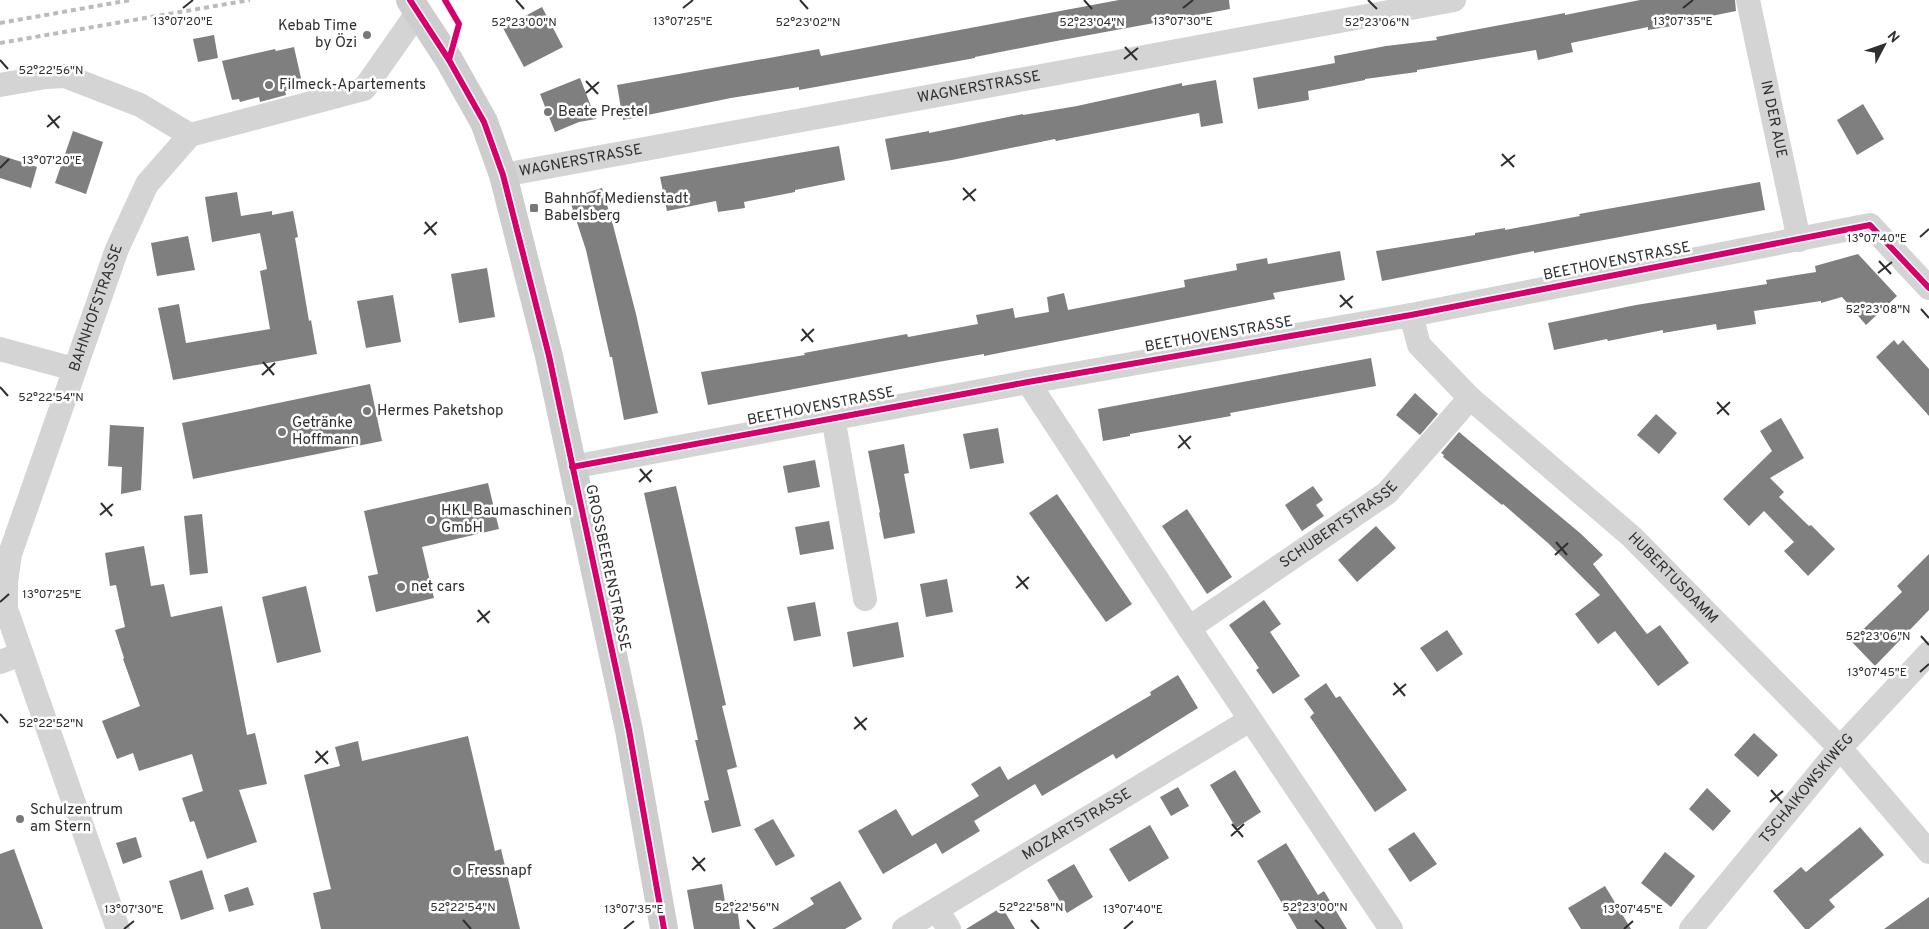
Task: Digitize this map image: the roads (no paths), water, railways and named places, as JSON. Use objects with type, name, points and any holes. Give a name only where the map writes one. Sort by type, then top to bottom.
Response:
[{"type":"street","name":"WAGNERSTRASSE","points":[[503,175],[1454,0]]},
{"type":"street","name":"IN DER AUE","points":[[1748,0],[1798,240]]},
{"type":"street","name":"GROSSBEERENSTRASSE","points":[[414,6],[449,60],[484,122],[503,175],[549,356],[629,730],[664,929]]},
{"type":"street","points":[[0,85],[46,77],[65,76],[140,105],[190,134],[364,89],[414,6]]},
{"type":"street","name":"BAHNHOFSTRASSE","points":[[118,929],[11,658],[6,609],[6,582],[10,554],[117,249],[147,184],[190,134]]},
{"type":"street","name":"BEETHOVENSTRASSE","points":[[572,467],[833,417],[1368,321],[1411,315],[1870,225],[1929,288]]},
{"type":"street","name":"HUBERTUSDAMM","points":[[1411,315],[1419,345],[1470,398],[1632,537],[1840,748],[1929,852]]},
{"type":"street","points":[[0,349],[74,369]]},
{"type":"street","points":[[1028,382],[1250,720],[1391,929]]},
{"type":"street","name":"SCHUBERTSTRASSE","points":[[1189,628],[1387,494],[1470,398]]},
{"type":"street","name":"BEETHOVENSTRASSE","points":[[833,417],[865,599]]},
{"type":"street","name":"TSCHAIKOWSKIWEG","points":[[1691,929],[1840,748],[1929,653]]},
{"type":"street","name":"MOZARTSTRASSE","points":[[904,929],[943,919],[1250,720]]},
{"type":"railway","points":[[0,23],[131,0]]},
{"type":"railway","points":[[0,43],[250,0]]},
{"type":"place","name":"Kebab Time by Özi","points":[[367,35]]},
{"type":"place","name":"Filmeck-Apartements","points":[[269,85]]},
{"type":"place","name":"Beate Prestel","points":[[548,112]]},
{"type":"place","name":"Bahnhof Medienstadt Babelsberg","points":[[534,208]]},
{"type":"place","name":"Hermes Paketshop","points":[[367,411]]},
{"type":"place","name":"Getränke Hoffmann","points":[[282,432]]},
{"type":"place","name":"HKL Baumaschinen GmbH","points":[[431,520]]},
{"type":"place","name":"net cars","points":[[401,587]]},
{"type":"place","name":"Schulzentrum am Stern","points":[[20,819]]},
{"type":"place","name":"Fressnapf","points":[[457,871]]}]
